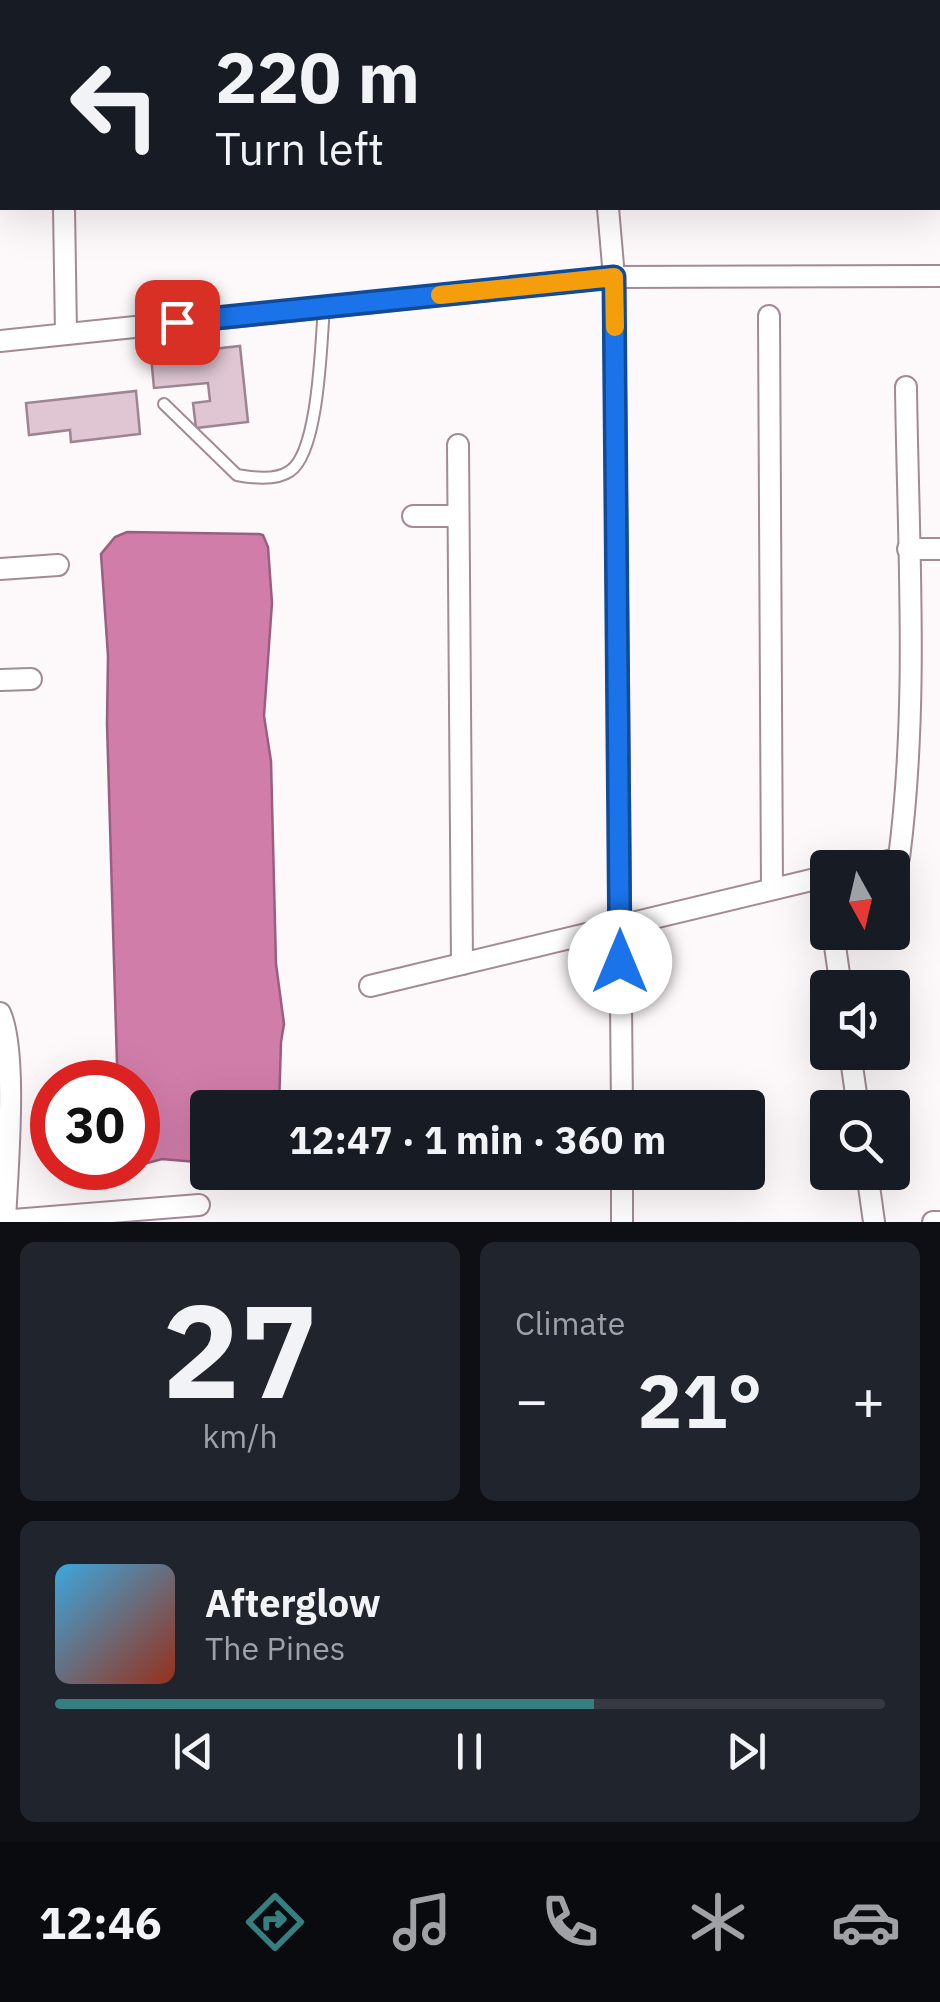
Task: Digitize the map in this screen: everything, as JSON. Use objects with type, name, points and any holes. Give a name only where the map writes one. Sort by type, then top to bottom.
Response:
[{"type":"street","points":[[64,210],[66,333]]},
{"type":"street","points":[[608,210],[614,277],[622,1090]]},
{"type":"street","points":[[0,341],[614,277],[940,276]]},
{"type":"street","points":[[769,316],[772,889]]},
{"type":"street","points":[[900,850],[910,727],[906,387]]},
{"type":"street","points":[[458,445],[462,964]]},
{"type":"street","points":[[413,516],[458,516]]},
{"type":"street","points":[[908,549],[940,549]]},
{"type":"street","points":[[0,569],[58,564]]},
{"type":"street","points":[[0,680],[30,679]]},
{"type":"street","points":[[370,986],[772,889],[810,884]]},
{"type":"street","points":[[0,1013],[6,1037],[8,1092],[3,1221],[150,1215],[199,1205]]},
{"type":"street","points":[[622,1190],[622,1222]]},
{"type":"street","points":[[870,1190],[874,1222]]},
{"type":"street","points":[[932,1222],[940,1222]]},
{"type":"lane","points":[[164,404],[237,475],[273,477],[290,472],[302,459],[310,436],[324,306]]},
{"type":"shaded area","points":[[127,532],[259,534],[268,547],[272,603],[264,716],[271,761],[276,964],[284,1024],[280,1090],[190,1090],[190,1161],[160,1160],[160,1060],[117,1060],[108,656],[101,554],[115,537]]},
{"type":"building","points":[[240,346],[248,422],[196,428],[193,403],[210,401],[208,383],[154,388],[151,356]]},
{"type":"building","points":[[136,391],[140,434],[71,442],[70,430],[29,435],[26,403]]},
{"type":"slow traffic","points":[[440,295],[614,277],[615,327]]},
{"type":"route","points":[[177,322],[614,277],[620,962]]}]
